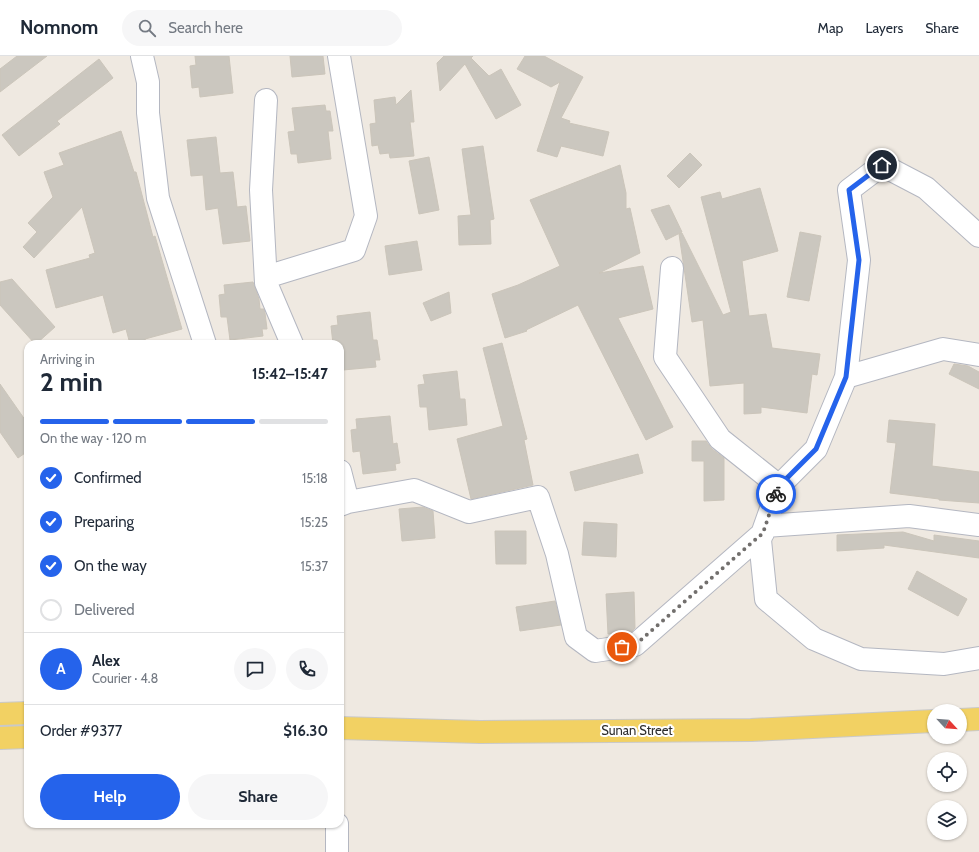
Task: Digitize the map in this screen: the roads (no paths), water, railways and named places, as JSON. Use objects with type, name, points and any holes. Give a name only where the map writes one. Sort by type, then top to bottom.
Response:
[{"type":"main road","points":[[0,714],[24,713]]},
{"type":"main road","points":[[967,720],[979,719]]},
{"type":"main road","name":"Sunan Street","points":[[344,728],[480,732],[735,730],[927,721]]},
{"type":"main road","points":[[0,738],[24,737]]},
{"type":"street","points":[[142,56],[148,82],[149,119],[158,198],[204,340]]},
{"type":"street","points":[[266,277],[354,250],[366,216],[339,56]]},
{"type":"street","points":[[266,100],[261,190],[266,283],[290,340]]},
{"type":"street","points":[[979,236],[926,188],[882,165],[849,190],[859,260],[846,377],[816,449],[779,486],[760,540],[766,599],[814,639],[861,659],[944,664],[979,658]]},
{"type":"street","points":[[672,268],[666,357],[720,438],[779,486]]},
{"type":"street","points":[[846,377],[943,350],[979,355]]},
{"type":"street","points":[[344,504],[414,490],[469,512],[538,496],[557,554],[576,637],[595,651],[635,645],[764,530],[909,516],[979,525]]},
{"type":"street","points":[[337,828],[337,852]]}]
